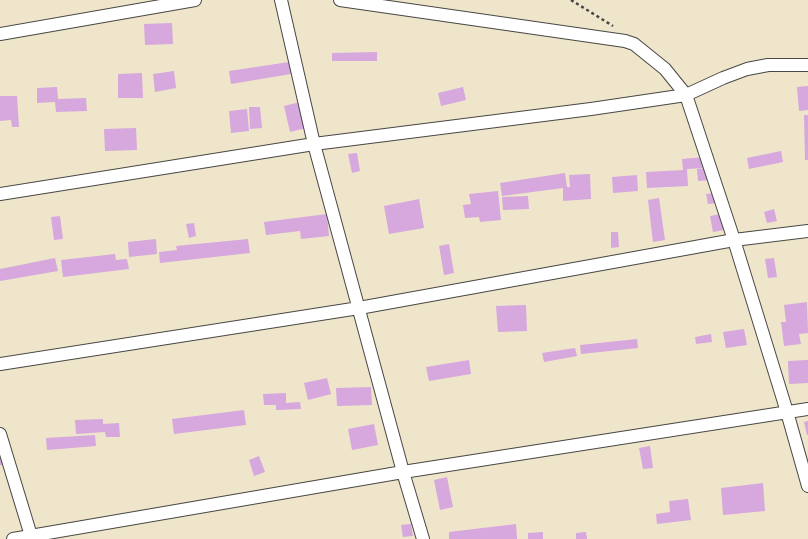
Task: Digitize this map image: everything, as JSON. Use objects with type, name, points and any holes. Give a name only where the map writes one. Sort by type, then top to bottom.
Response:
[{"type":"street","points":[[0,34],[195,0]]},
{"type":"street","points":[[281,0],[314,144],[403,472],[423,539]]},
{"type":"street","points":[[340,0],[625,41],[634,44],[665,69],[686,95],[734,240],[787,412],[808,486]]},
{"type":"street","points":[[0,194],[314,144],[591,109],[686,95],[747,69],[768,65],[808,65]]},
{"type":"street","points":[[0,364],[359,308],[734,240],[808,231]]},
{"type":"street","points":[[13,539],[31,538],[403,472],[808,409]]},
{"type":"street","points":[[0,434],[31,538]]},
{"type":"path","points":[[571,0],[616,28]]},
{"type":"building","points":[[172,23],[173,44],[145,45],[144,24]]},
{"type":"building","points":[[377,52],[377,61],[332,61],[332,53]]},
{"type":"building","points":[[289,62],[291,74],[231,84],[229,71]]},
{"type":"building","points":[[174,71],[176,88],[155,92],[153,74]]},
{"type":"building","points":[[142,73],[143,98],[118,98],[118,74]]},
{"type":"building","points":[[808,86],[808,110],[799,111],[797,87]]},
{"type":"building","points":[[57,87],[58,99],[86,98],[87,111],[56,112],[55,102],[37,103],[37,88]]},
{"type":"building","points":[[463,87],[466,100],[441,106],[438,93]]},
{"type":"building","points":[[0,96],[17,96],[19,127],[12,127],[11,120],[0,121]]},
{"type":"building","points":[[300,102],[306,128],[290,132],[284,106]]},
{"type":"building","points":[[249,107],[260,107],[262,128],[250,129]]},
{"type":"building","points":[[247,109],[249,131],[231,133],[229,111]]},
{"type":"building","points":[[804,115],[808,115],[808,160],[805,160]]},
{"type":"building","points":[[136,128],[137,150],[105,151],[104,129]]},
{"type":"building","points":[[781,151],[783,162],[749,169],[747,158]]},
{"type":"building","points":[[357,153],[360,171],[352,173],[348,154]]},
{"type":"building","points":[[705,157],[705,168],[687,169],[688,186],[647,188],[646,172],[683,170],[682,159]]},
{"type":"building","points":[[710,168],[711,180],[698,181],[697,169]]},
{"type":"building","points":[[565,173],[567,187],[570,187],[569,175],[590,174],[591,199],[563,201],[563,188],[502,196],[500,183]]},
{"type":"building","points":[[637,175],[638,191],[613,193],[612,177]]},
{"type":"building","points":[[498,191],[501,220],[480,222],[479,217],[465,218],[463,205],[471,204],[469,194]]},
{"type":"building","points":[[716,193],[718,203],[708,204],[706,194]]},
{"type":"building","points":[[528,196],[529,209],[503,210],[502,197]]},
{"type":"building","points":[[659,198],[665,240],[653,242],[648,200]]},
{"type":"building","points":[[419,199],[424,228],[389,234],[384,206]]},
{"type":"building","points":[[774,209],[777,221],[767,223],[764,212]]},
{"type":"building","points":[[327,214],[329,236],[301,239],[300,231],[266,235],[264,222]]},
{"type":"building","points":[[721,214],[724,230],[713,232],[710,216]]},
{"type":"building","points":[[60,216],[63,239],[54,240],[51,217]]},
{"type":"building","points":[[194,223],[196,236],[189,238],[186,224]]},
{"type":"building","points":[[611,232],[618,232],[619,247],[611,248]]},
{"type":"building","points":[[156,239],[157,254],[129,257],[128,242]]},
{"type":"building","points":[[248,239],[250,253],[160,263],[159,252],[177,250],[176,246]]},
{"type":"building","points":[[449,244],[454,273],[444,275],[439,246]]},
{"type":"building","points":[[115,254],[116,260],[127,259],[129,269],[63,277],[61,260]]},
{"type":"building","points":[[55,258],[58,271],[0,281],[0,269]]},
{"type":"building","points":[[774,258],[777,277],[768,278],[765,259]]},
{"type":"building","points":[[807,302],[808,333],[799,334],[801,344],[784,346],[781,322],[786,322],[784,305]]},
{"type":"building","points":[[526,305],[527,331],[498,332],[496,306]]},
{"type":"building","points":[[744,329],[747,345],[726,348],[723,332]]},
{"type":"building","points":[[711,334],[712,342],[696,344],[695,337]]},
{"type":"building","points":[[637,339],[638,348],[581,354],[580,345]]},
{"type":"building","points":[[575,348],[577,356],[544,362],[542,353]]},
{"type":"building","points":[[469,360],[471,374],[429,381],[426,367]]},
{"type":"building","points":[[808,360],[808,383],[789,384],[788,361]]},
{"type":"building","points":[[327,378],[331,394],[308,400],[304,383]]},
{"type":"building","points":[[371,387],[372,405],[337,406],[336,388]]},
{"type":"building","points":[[286,393],[286,403],[300,402],[301,409],[276,410],[276,405],[264,405],[263,394]]},
{"type":"building","points":[[244,410],[246,425],[174,434],[172,419]]},
{"type":"building","points":[[103,419],[103,424],[119,423],[120,437],[106,437],[105,432],[76,434],[75,420]]},
{"type":"building","points":[[808,421],[808,435],[807,435],[804,422]]},
{"type":"building","points":[[374,424],[378,445],[352,450],[348,429]]},
{"type":"building","points":[[95,435],[96,446],[47,450],[46,438]]},
{"type":"building","points":[[650,446],[653,468],[643,469],[639,448]]},
{"type":"building","points":[[0,451],[4,465],[0,465]]},
{"type":"building","points":[[259,456],[265,472],[254,476],[249,460]]},
{"type":"building","points":[[447,477],[453,507],[440,510],[434,480]]},
{"type":"building","points":[[763,483],[765,511],[723,515],[721,488]]},
{"type":"building","points":[[688,499],[691,520],[657,524],[656,514],[670,512],[669,501]]},
{"type":"building","points":[[411,524],[413,536],[403,537],[401,525]]},
{"type":"building","points":[[516,524],[517,539],[449,539],[449,532]]},
{"type":"building","points":[[543,532],[543,539],[528,539],[528,533]]},
{"type":"building","points":[[586,532],[587,539],[576,539],[576,533]]}]
